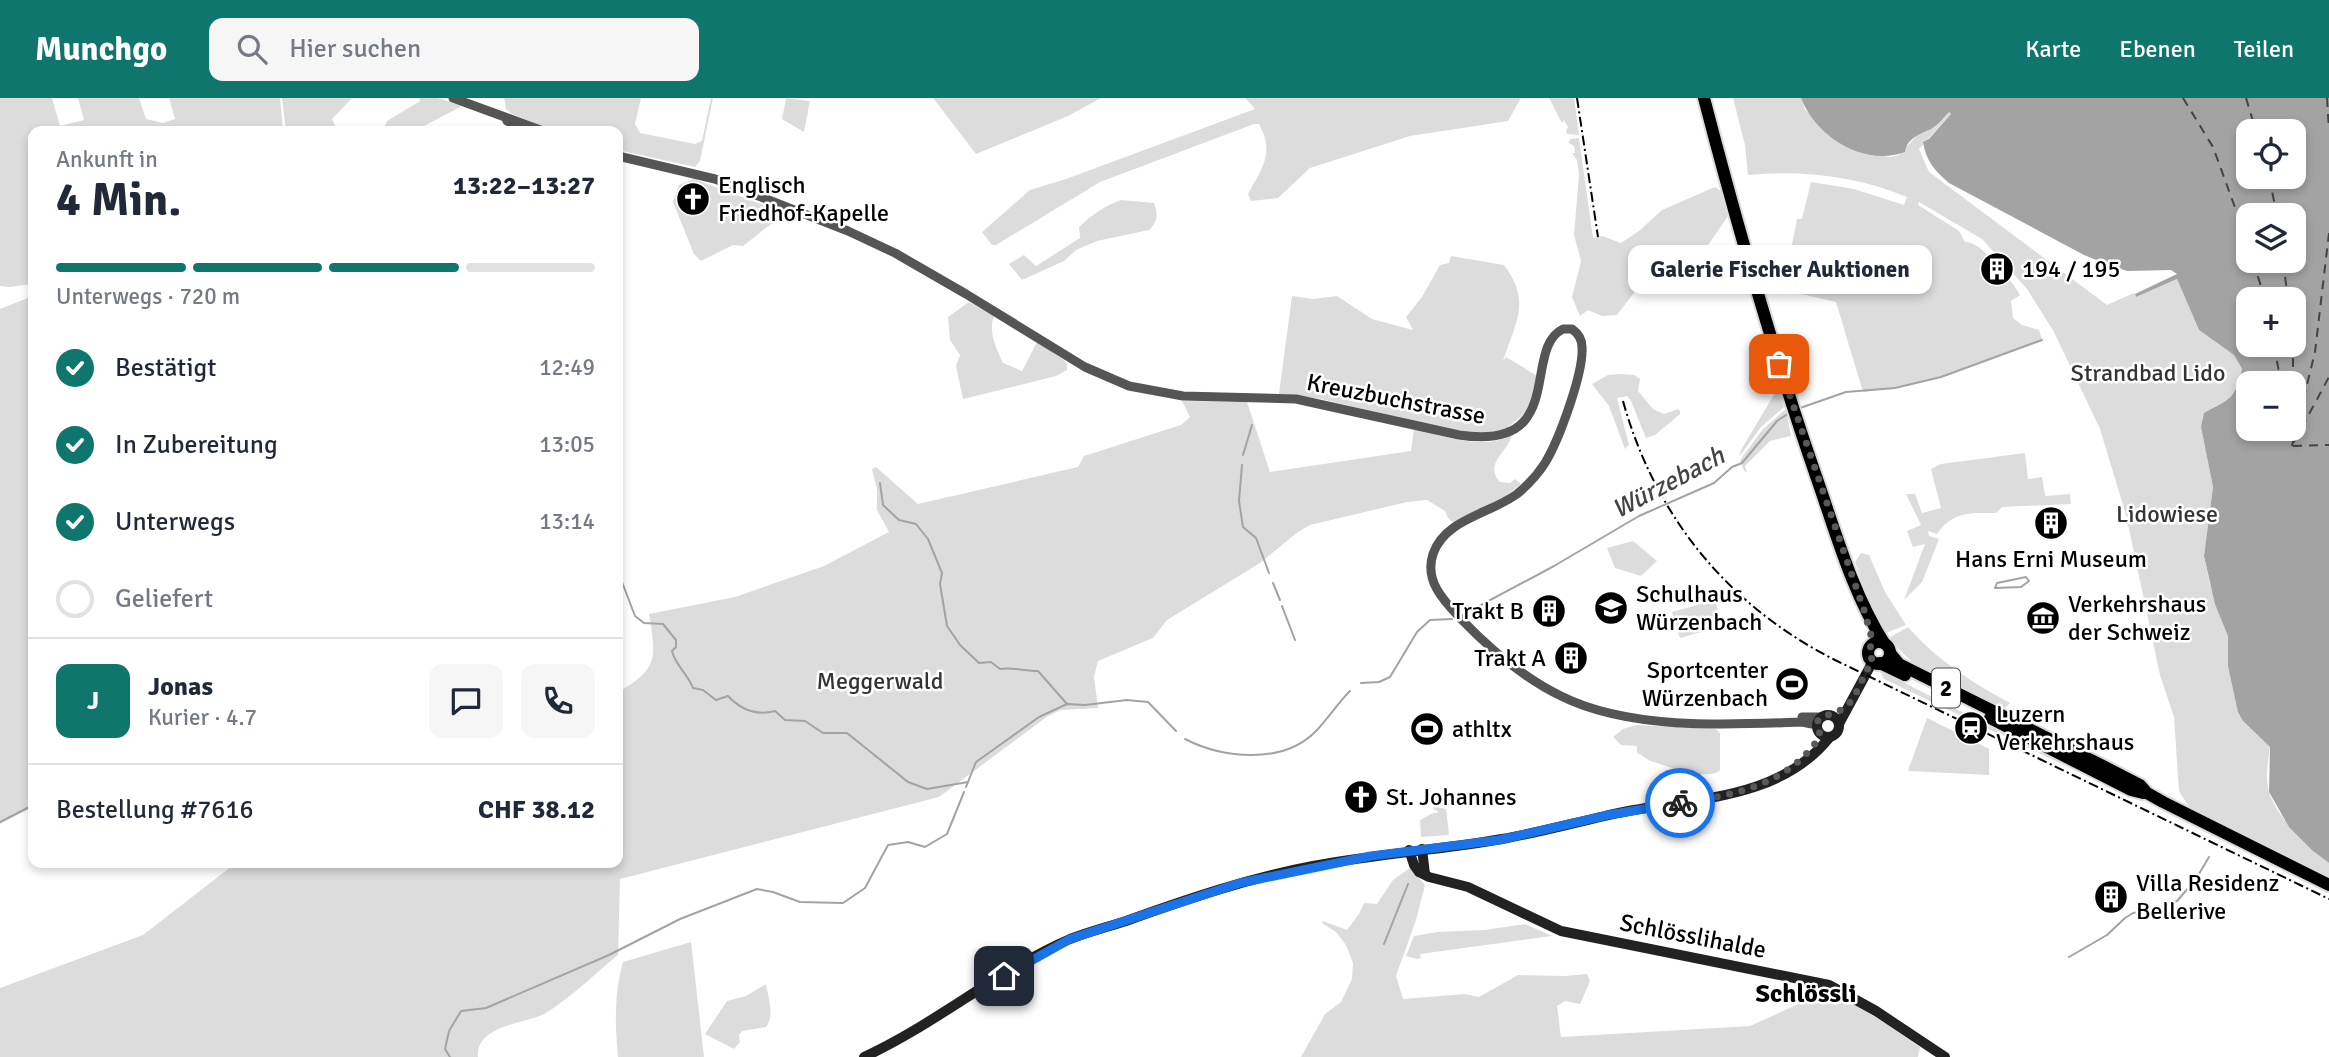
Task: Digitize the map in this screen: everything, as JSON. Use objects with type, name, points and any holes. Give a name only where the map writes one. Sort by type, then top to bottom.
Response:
[{"type":"main road","points":[[1704,98],[1746,254],[1793,411],[1865,613],[1882,647],[1886,661],[1876,662]]},
{"type":"main road","points":[[1876,662],[1869,654],[1882,647]]},
{"type":"main road","name":"2","points":[[1882,647],[1899,664],[2112,770],[2140,785],[2147,793]]},
{"type":"main road","points":[[864,1057],[909,1035],[1022,964],[1070,939],[1240,883],[1311,866],[1409,850],[1499,840],[1608,815],[1729,795],[1765,782],[1805,761],[1826,726],[1850,703],[1876,662]]},
{"type":"main road","name":"2","points":[[1876,662],[2131,790],[2147,793],[2329,884]]},
{"type":"main road","points":[[1422,849],[1425,874]]},
{"type":"main road","points":[[1409,850],[1414,865],[1425,874]]},
{"type":"main road","name":"Schlösslihalde","points":[[1425,874],[1434,879],[1468,887],[1539,922],[1571,934],[1829,985],[1876,1011],[1945,1057]]},
{"type":"street","points":[[453,98],[518,126]]},
{"type":"street","points":[[500,116],[531,126]]},
{"type":"street","name":"Kreuzbuchstrasse","points":[[623,157],[715,179],[848,231],[895,253],[970,296],[1085,367],[1121,383],[1158,393],[1196,397],[1296,399],[1459,435],[1478,438],[1495,436],[1518,425],[1531,410],[1540,385],[1548,345],[1554,335],[1563,329],[1575,331],[1582,346],[1580,365],[1556,440],[1545,463],[1517,493],[1458,524],[1436,547],[1432,557],[1433,579],[1443,600],[1468,626],[1536,682],[1562,697],[1595,709],[1654,720],[1802,722],[1826,726]]},
{"type":"green space","points":[[0,98],[52,98],[60,126],[28,126],[28,285],[0,286]]},
{"type":"green space","points":[[78,98],[139,98],[146,119],[163,123],[175,119],[169,98],[280,98],[283,126],[60,126],[84,120]]},
{"type":"green space","points":[[282,98],[352,98],[332,119],[336,126],[285,126]]},
{"type":"green space","points":[[419,98],[438,98],[462,106],[424,126],[384,126],[387,121],[420,101]]},
{"type":"green space","points":[[504,98],[641,98],[635,124],[640,133],[695,144],[702,141],[713,98],[700,161],[695,167],[623,151],[623,126],[542,126],[506,109]]},
{"type":"green space","points":[[786,98],[810,101],[804,132],[782,119]]},
{"type":"green space","points":[[933,98],[1101,98],[1068,116],[976,154]]},
{"type":"green space","points":[[1245,98],[1521,98],[1508,121],[1410,136],[1310,168],[1278,198],[1251,201],[1248,194],[1262,168],[1266,152],[1264,134],[1259,124],[1254,124],[1100,182],[996,245],[992,245],[982,232],[1030,190],[1255,109]]},
{"type":"green space","points":[[1549,98],[1574,98],[1579,135],[1567,134],[1568,127],[1564,120],[1562,123]]},
{"type":"green space","points":[[1733,98],[1801,98],[1805,110],[1860,152],[1890,157],[1899,155],[1920,132],[1933,128],[1948,111],[1951,114],[1919,149],[1929,172],[2107,305],[2134,293],[2136,297],[2177,279],[2199,330],[2234,355],[2242,369],[2236,371],[2236,388],[2231,397],[2210,412],[2201,427],[2213,487],[2204,556],[2210,584],[2228,636],[2228,666],[2243,721],[2270,747],[2267,781],[2273,801],[2294,832],[2329,863],[2329,878],[2198,813],[2187,804],[2179,791],[2174,717],[2160,675],[2126,515],[2100,429],[2054,332],[2027,289],[1982,239],[1919,202],[1918,205],[1959,231],[1965,242],[1980,248],[1996,263],[2020,295],[2011,301],[2013,318],[2022,325],[2039,330],[2042,340],[1941,377],[1895,388],[1863,392],[1836,302],[1797,293],[1805,257],[1790,254],[1797,219],[1802,219],[1811,182],[1854,189],[1904,205],[1907,197],[1868,184],[1829,176],[1789,173],[1748,175],[1745,145]]},
{"type":"green space","points":[[1579,138],[1593,238],[1602,236],[1621,243],[1662,210],[1715,187],[1721,191],[1728,216],[1706,248],[1662,276],[1640,285],[1617,315],[1602,316],[1588,310],[1580,316],[1572,297],[1581,261],[1574,235],[1579,175],[1577,160],[1572,153],[1575,153],[1574,146],[1569,143],[1570,139]]},
{"type":"green space","points":[[694,179],[785,213],[743,246],[733,245],[701,261],[694,254],[673,202],[679,185]]},
{"type":"green space","points":[[1121,200],[1154,203],[1156,218],[1152,227],[1149,230],[1097,241],[1076,250],[1064,261],[1022,280],[1009,264],[1024,255],[1036,266],[1080,238],[1079,227],[1109,205]]},
{"type":"green space","points":[[1451,256],[1504,265],[1517,290],[1519,302],[1516,324],[1503,361],[1506,357],[1539,377],[1524,414],[1507,428],[1482,435],[1321,399],[1279,394],[1292,296],[1313,299],[1337,296],[1372,319],[1413,330],[1406,317],[1422,297],[1440,265],[1449,263]]},
{"type":"green space","points":[[28,298],[28,810],[0,824],[0,309]]},
{"type":"green space","points":[[969,302],[994,316],[992,334],[1003,363],[1022,371],[1037,342],[1064,360],[1067,370],[1056,376],[963,399],[956,366],[960,355],[950,340],[948,317]]},
{"type":"green space","points":[[1608,375],[1634,375],[1640,379],[1638,391],[1653,409],[1664,414],[1678,409],[1680,411],[1680,414],[1655,435],[1646,438],[1631,401],[1627,396],[1617,398],[1629,445],[1625,449],[1609,406],[1592,384]]},
{"type":"green space","points":[[1778,388],[1784,407],[1761,427],[1739,457],[1741,450]]},
{"type":"green space","name":"Meggerwald","points":[[1182,401],[1247,402],[1270,472],[1411,451],[1414,429],[1476,442],[1500,440],[1512,435],[1495,464],[1495,476],[1500,482],[1510,483],[1515,479],[1521,484],[1506,496],[1454,523],[1445,511],[1427,500],[1407,502],[1310,525],[1260,563],[1167,620],[1153,638],[1098,661],[1094,677],[1098,708],[1061,710],[1048,716],[939,797],[620,879],[618,955],[546,1013],[494,1031],[480,1046],[478,1057],[0,1057],[0,988],[143,935],[230,868],[623,868],[623,689],[641,676],[652,660],[653,641],[649,614],[735,597],[824,566],[889,532],[877,510],[877,489],[872,469],[876,467],[918,504],[1078,467],[1084,456],[1181,425],[1190,417]]},
{"type":"green space","points":[[1786,409],[1791,436],[1770,441],[1745,466],[1747,472],[1744,471],[1740,460],[1763,429]]},
{"type":"green space","points":[[2025,453],[2028,479],[2042,477],[2045,496],[2070,494],[2071,504],[2002,507],[1996,513],[1956,517],[1937,534],[1928,531],[1929,536],[1939,539],[1922,582],[1904,600],[1925,544],[1913,547],[1907,531],[1921,525],[1906,494],[1915,494],[1922,513],[1941,508],[1931,469],[1941,464]]},
{"type":"green space","points":[[1633,541],[1657,561],[1641,576],[1615,568],[1607,548]]},
{"type":"green space","points":[[1861,553],[1869,555],[1885,592],[1906,625],[1886,633],[1881,625],[1855,562]]},
{"type":"green space","points":[[1715,600],[1722,626],[1680,638],[1672,612]]},
{"type":"green space","points":[[1908,627],[1955,670],[2010,703],[2002,708],[1940,680],[1912,661],[1890,637]]},
{"type":"green space","points":[[1879,670],[2065,763],[2064,765],[1884,679]]},
{"type":"green space","points":[[1927,718],[1989,749],[1989,775],[1908,771]]},
{"type":"green space","points":[[1636,725],[1716,729],[1720,733],[1720,770],[1697,774],[1666,766],[1637,753],[1637,746],[1621,745],[1613,737],[1623,729]]},
{"type":"green space","points":[[1434,806],[1446,809],[1449,835],[1421,837],[1420,820],[1437,813],[1438,811],[1433,809]]},
{"type":"green space","points":[[1410,868],[1425,885],[1396,976],[1403,999],[1465,994],[1479,997],[1518,975],[1587,974],[1590,981],[1580,1004],[1565,1001],[1557,1006],[1561,1037],[1750,1026],[1814,997],[1823,990],[1885,1023],[1920,1047],[1918,1057],[1301,1057],[1325,1014],[1341,1002],[1352,979],[1353,963],[1346,945],[1336,932],[1322,923],[1323,921],[1347,930],[1364,903],[1377,904],[1393,880]]},
{"type":"green space","points":[[1525,924],[1552,936],[1420,954],[1421,958],[1417,959],[1406,956],[1414,936]]},
{"type":"green space","points":[[691,942],[704,1057],[618,1057],[616,1009],[623,962]]},
{"type":"green space","points":[[766,984],[770,1017],[766,1027],[742,1031],[739,1035],[740,1042],[734,1049],[705,1034],[727,1001],[746,996]]},
{"type":"shaded area","points":[[1801,98],[2329,98],[2329,863],[2289,827],[2269,792],[2270,747],[2243,721],[2238,712],[2228,666],[2228,636],[2215,604],[2204,556],[2213,487],[2201,427],[2204,413],[2226,401],[2236,389],[2236,441],[2306,441],[2306,371],[2241,371],[2234,355],[2199,330],[2177,279],[2136,297],[2135,294],[2177,274],[2171,270],[2127,271],[2106,264],[1949,183],[1932,165],[1923,142],[1929,139],[1951,114],[1949,112],[1934,127],[1911,140],[1905,152],[1889,156],[1858,152],[1843,145],[1818,125]]},
{"type":"waterway","name":"Würzebach","points":[[1800,408],[1846,392],[1895,388],[1941,377],[2042,340]]},
{"type":"waterway","name":"Würzebach","points":[[1466,613],[1639,516],[1714,483],[1732,467],[1742,463],[1777,421],[1789,413]]},
{"type":"waterway","points":[[1243,455],[1252,425]]},
{"type":"waterway","points":[[1242,465],[1239,501],[1243,527],[1256,538],[1269,573]]},
{"type":"waterway","points":[[880,483],[883,505],[899,520],[916,524],[928,539],[942,573],[940,584],[947,626],[960,645],[979,663],[991,662],[1000,669],[1038,671],[1067,704]]},
{"type":"waterway","points":[[2026,577],[2029,581],[2021,587],[1995,588],[1997,583],[2026,577]]},
{"type":"waterway","points":[[1273,583],[1280,600]]},
{"type":"waterway","points":[[623,585],[635,616],[644,623],[663,624],[676,640],[676,647],[672,651],[693,688],[703,690],[716,700],[728,696],[749,711],[775,711],[785,720],[805,721],[823,733],[847,733],[908,782],[927,789],[968,782]]},
{"type":"waterway","points":[[1282,606],[1295,640]]},
{"type":"waterway","points":[[1361,683],[1379,682],[1390,677],[1417,632],[1430,620],[1452,619]]},
{"type":"waterway","points":[[1185,739],[1216,751],[1234,754],[1269,754],[1286,750],[1315,732],[1350,691]]},
{"type":"waterway","points":[[966,787],[976,762],[1039,717],[1067,704],[1085,705],[1127,700],[1148,702],[1176,731]]},
{"type":"waterway","points":[[450,1057],[445,1049],[449,1031],[461,1011],[486,1008],[609,955],[680,919],[757,889],[800,902],[843,903],[865,888],[888,845],[908,842],[925,847],[947,834],[964,792]]},
{"type":"waterway","points":[[0,822],[28,808]]},
{"type":"waterway","points":[[2069,957],[2107,935],[2133,913],[2158,909],[2177,901],[2196,879],[2209,857]]},
{"type":"waterway","points":[[1384,944],[1408,884]]},
{"type":"ferry route","points":[[2183,98],[2213,147],[2236,210]]},
{"type":"ferry route","points":[[2246,98],[2252,119]]},
{"type":"ferry route","points":[[2327,98],[2329,130]]},
{"type":"ferry route","points":[[2272,189],[2274,203]]},
{"type":"ferry route","points":[[2292,446],[2315,352],[2329,233]]},
{"type":"ferry route","points":[[2257,273],[2261,287]]},
{"type":"ferry route","points":[[2285,273],[2286,287]]},
{"type":"ferry route","points":[[2276,357],[2279,371]]},
{"type":"ferry route","points":[[2293,357],[2293,371]]},
{"type":"ferry route","points":[[2294,442],[2329,377]]},
{"type":"ferry route","points":[[2291,441],[2292,445]]},
{"type":"ferry route","points":[[2293,446],[2329,445]]},
{"type":"railway","points":[[1577,98],[1598,237]]},
{"type":"railway","points":[[1623,401],[1637,443],[1676,519],[1729,585],[1761,613],[1796,638],[1835,660],[2329,899]]},
{"type":"way so far","points":[[1680,803],[1729,795],[1793,768],[1818,739],[1818,720],[1826,715],[1832,716],[1850,703],[1873,661],[1869,654],[1872,639],[1865,613],[1779,364]]},
{"type":"place","name":"Englisch Friedhof-Kapelle","points":[[693,199]]},
{"type":"place","name":"194 / 195","points":[[1997,269]]},
{"type":"place","name":"Galerie Fischer Auktionen","points":[[1779,364]]},
{"type":"place","name":"Hans Erni Museum","points":[[2051,523]]},
{"type":"place","name":"Schulhaus Würzenbach","points":[[1611,608]]},
{"type":"place","name":"Trakt B","points":[[1549,611]]},
{"type":"place","name":"Verkehrshaus der Schweiz","points":[[2043,618]]},
{"type":"place","name":"Trakt A","points":[[1571,658]]},
{"type":"place","name":"Sportcenter Würzenbach","points":[[1792,684]]},
{"type":"place","name":"Luzern Verkehrshaus","points":[[1971,728]]},
{"type":"place","name":"athltx","points":[[1427,729]]},
{"type":"place","name":"St. Johannes","points":[[1361,797]]},
{"type":"place","name":"Villa Residenz Bellerive","points":[[2111,897]]},
{"type":"district","name":"Schlössli","points":[[1806,993]]},
{"type":"route","points":[[1004,976],[1070,939],[1240,883],[1311,866],[1371,856],[1499,840],[1608,815],[1680,803]]},
{"type":"park label","name":"Strandbad Lido","points":[[2148,373]]},
{"type":"park label","name":"Lidowiese","points":[[2167,514]]}]
